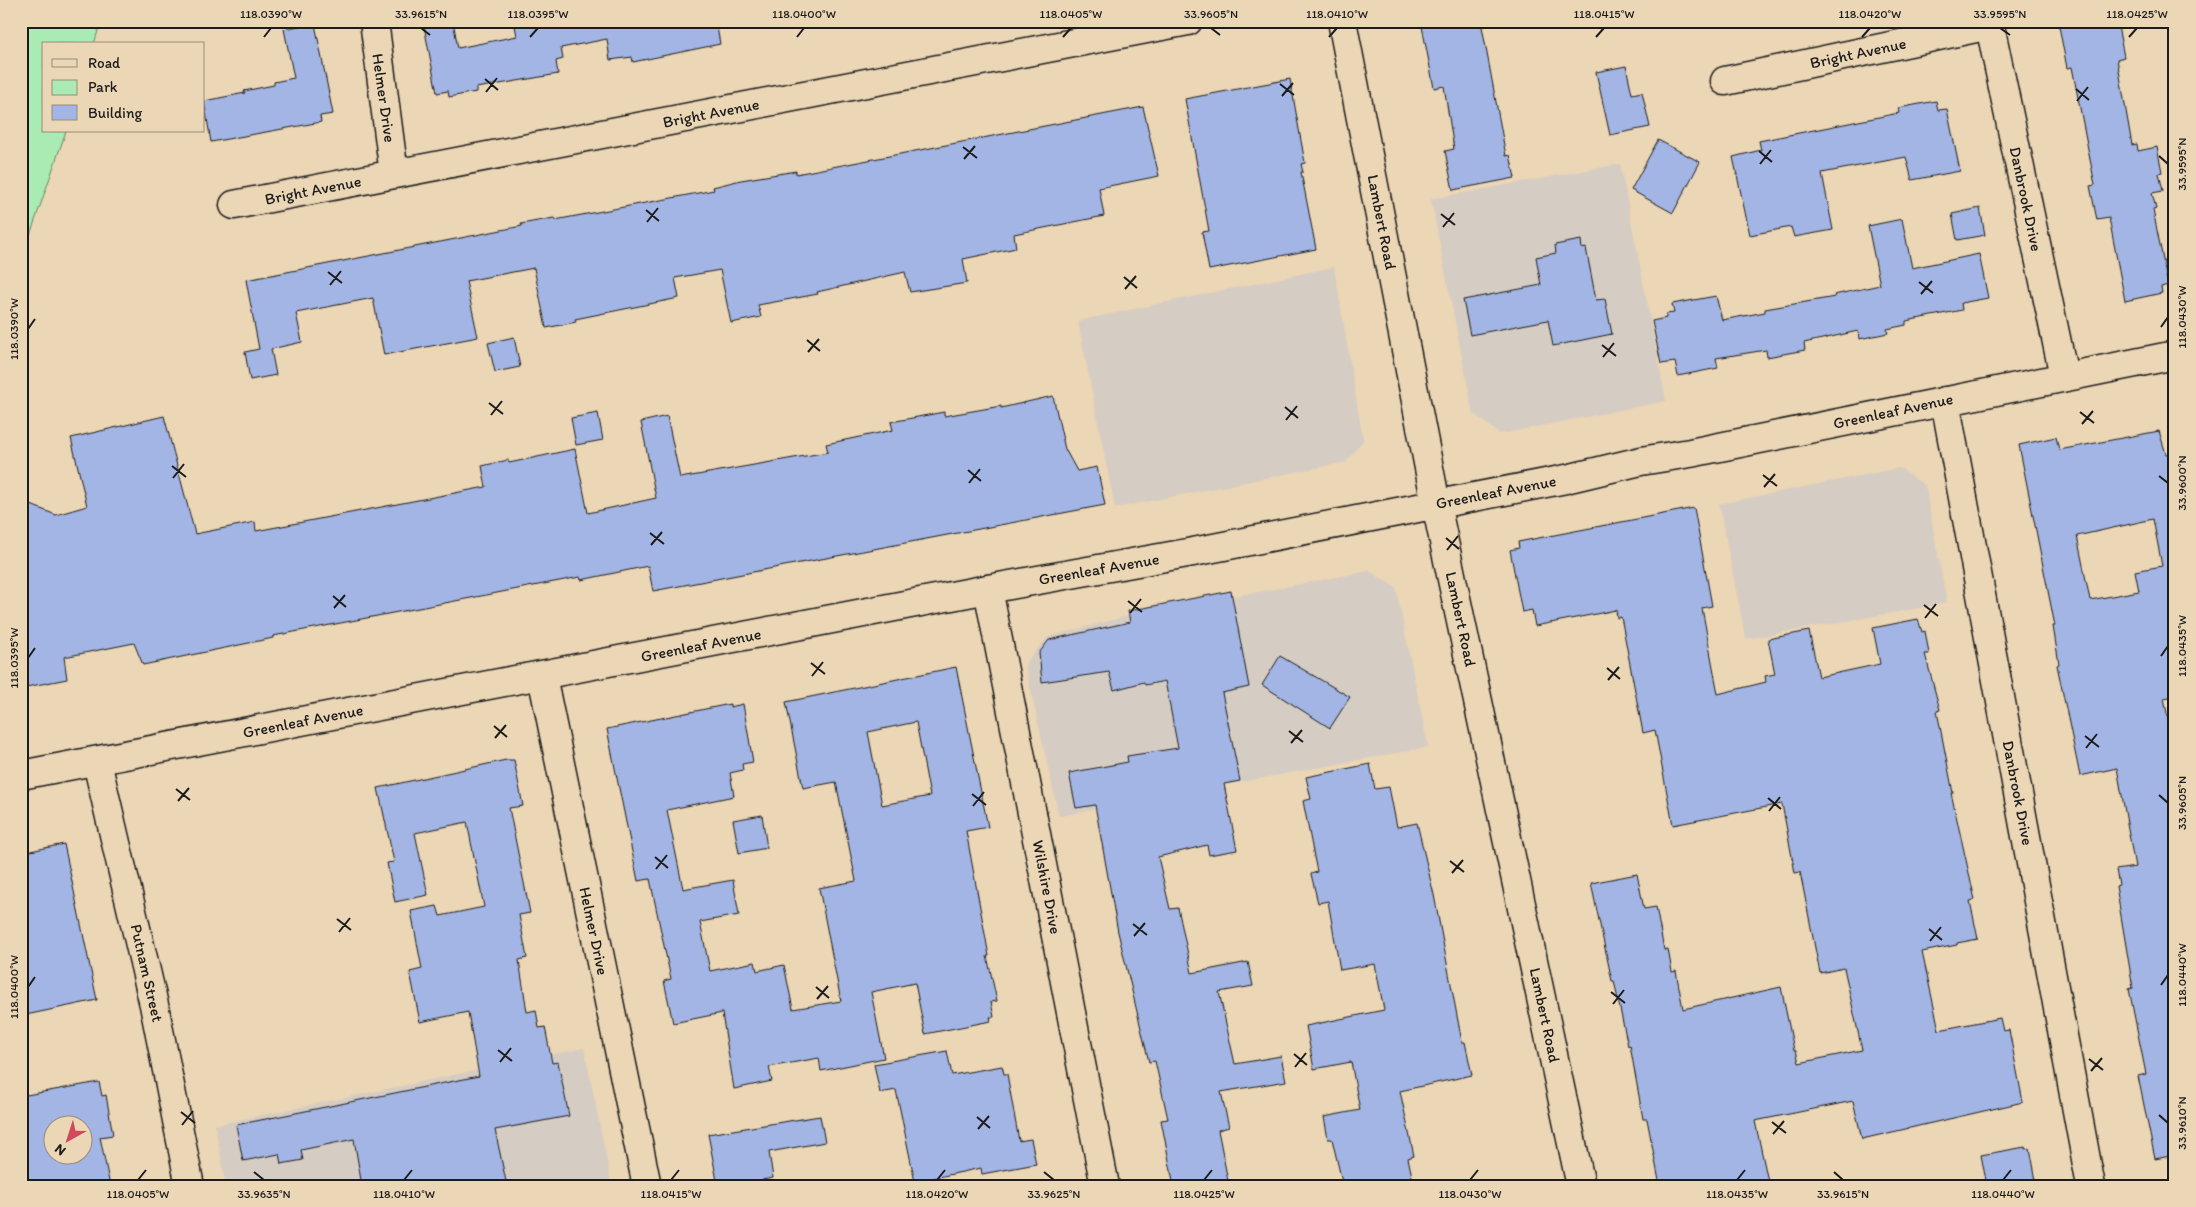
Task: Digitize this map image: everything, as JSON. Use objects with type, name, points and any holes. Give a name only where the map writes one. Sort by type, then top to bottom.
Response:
[{"type":"street","name":"Helmer Drive","points":[[374,21],[394,174]]},
{"type":"street","name":"Bright Avenue","points":[[234,205],[1188,21]]},
{"type":"street","name":"Lambert Road","points":[[1342,21],[1436,504],[1581,1186]]},
{"type":"street","name":"Bright Avenue","points":[[1725,81],[1990,23]]},
{"type":"street","name":"Danbrook Drive","points":[[1990,23],[2064,376]]},
{"type":"street","name":"Greenleaf Avenue","points":[[21,775],[97,762],[1566,479],[1641,461],[2175,355]]},
{"type":"street","name":"Danbrook Drive","points":[[1945,401],[2091,1186]]},
{"type":"street","name":"Wilshire Drive","points":[[988,589],[1105,1186]]},
{"type":"street","name":"Helmer Drive","points":[[542,676],[647,1186]]},
{"type":"street","name":"Putnam Street","points":[[97,762],[154,1005],[190,1186]]},
{"type":"shaded area","points":[[1620,164],[1666,401],[1500,434],[1473,413],[1431,199]]},
{"type":"shaded area","points":[[1334,267],[1363,440],[1346,462],[1115,508],[1078,321]]},
{"type":"shaded area","points":[[1900,468],[1925,486],[1947,603],[1746,639],[1719,504]]},
{"type":"shaded area","points":[[1369,571],[1396,588],[1428,747],[1059,816],[1025,664],[1048,637],[1121,618]]},
{"type":"shaded area","points":[[584,1048],[612,1186],[226,1186],[215,1125]]},
{"type":"green space","points":[[21,21],[101,21],[95,42],[42,42],[42,132],[66,132],[21,261]]},
{"type":"building","points":[[423,21],[453,21],[458,48],[517,36],[515,26],[527,24],[527,21],[716,21],[720,44],[633,62],[632,57],[610,60],[607,39],[561,48],[563,59],[556,61],[558,74],[476,88],[476,92],[449,97],[448,91],[437,93]]},
{"type":"building","points":[[1421,21],[1481,21],[1506,156],[1510,155],[1515,178],[1453,190],[1445,151],[1454,149],[1444,86],[1434,88]]},
{"type":"building","points":[[2058,21],[2117,21],[2124,57],[2117,59],[2132,145],[2137,144],[2138,151],[2157,147],[2162,172],[2159,173],[2163,191],[2152,193],[2156,209],[2153,210],[2168,285],[2161,287],[2162,293],[2125,301],[2109,218],[2097,220],[2090,186],[2095,185],[2072,67],[2067,68]]},
{"type":"building","points":[[315,24],[333,114],[320,116],[321,122],[211,142],[205,101],[245,93],[244,91],[274,85],[274,82],[294,78],[284,29]]},
{"type":"building","points":[[1626,66],[1632,94],[1642,92],[1650,127],[1610,135],[1596,72]]},
{"type":"building","points":[[1290,79],[1305,163],[1301,164],[1303,172],[1301,172],[1316,249],[1209,270],[1202,232],[1209,231],[1185,99]]},
{"type":"building","points":[[1936,101],[1938,110],[1947,109],[1960,171],[1912,180],[1906,157],[1822,173],[1833,230],[1794,237],[1791,227],[1750,235],[1733,157],[1761,150],[1759,141],[1899,113],[1898,108]]},
{"type":"building","points":[[1143,107],[1159,176],[1099,188],[1104,216],[1014,234],[1016,248],[963,259],[967,283],[910,292],[905,272],[817,292],[818,294],[758,305],[761,317],[731,323],[720,270],[675,278],[679,298],[575,319],[576,322],[546,328],[534,268],[466,281],[478,337],[384,355],[373,298],[296,313],[302,342],[271,349],[276,375],[250,380],[245,352],[259,349],[246,280],[522,226],[521,224],[554,218],[555,220],[714,190],[713,187],[741,180],[796,171],[796,174]]},
{"type":"building","points":[[1658,140],[1700,162],[1673,213],[1631,190]]},
{"type":"building","points":[[1980,208],[1985,235],[1957,240],[1952,214]]},
{"type":"building","points":[[1902,219],[1912,268],[1979,254],[1988,298],[1961,303],[1962,310],[1906,321],[1906,325],[1887,329],[1888,333],[1859,339],[1858,331],[1804,343],[1805,350],[1767,357],[1766,350],[1716,358],[1718,368],[1678,376],[1675,362],[1661,364],[1652,321],[1666,318],[1666,314],[1674,313],[1672,304],[1716,296],[1722,320],[1765,312],[1765,309],[1835,297],[1834,295],[1880,285],[1868,226]]},
{"type":"building","points":[[1581,240],[1582,249],[1586,248],[1596,300],[1605,299],[1612,334],[1553,346],[1548,320],[1470,335],[1463,300],[1541,285],[1536,257],[1556,253],[1555,245]]},
{"type":"building","points":[[514,337],[520,367],[495,372],[488,343]]},
{"type":"building","points":[[1053,396],[1065,449],[1077,471],[1097,467],[1105,505],[653,591],[648,566],[581,580],[580,577],[273,636],[273,638],[143,665],[134,643],[64,657],[67,679],[21,688],[21,501],[56,515],[87,506],[71,438],[164,416],[195,534],[255,522],[256,531],[486,487],[482,466],[508,460],[509,463],[575,449],[588,513],[656,498],[641,422],[667,416],[680,478],[828,452],[826,444],[893,430],[891,422],[944,412],[944,416],[1001,406],[1001,408]]},
{"type":"building","points":[[598,413],[603,440],[576,445],[571,418]]},
{"type":"building","points":[[2159,431],[2166,454],[2175,453],[2175,696],[2164,698],[2175,753],[2175,1155],[2155,1159],[2138,1076],[2146,1074],[2129,989],[2133,988],[2116,886],[2119,885],[2116,870],[2135,867],[2117,768],[2080,776],[2057,665],[2059,664],[2053,626],[2055,626],[2019,445],[2056,437],[2059,450]],"holes":[[[2153,519],[2162,566],[2135,571],[2139,591],[2090,600],[2077,536]]]},
{"type":"building","points":[[1694,508],[1712,606],[1702,608],[1718,694],[1766,682],[1765,676],[1775,674],[1768,639],[1809,631],[1819,677],[1880,664],[1873,628],[1918,619],[1922,632],[1925,631],[1929,654],[1925,654],[1940,710],[1937,711],[1953,793],[1951,793],[1975,900],[1970,901],[1978,939],[1922,952],[1939,1030],[2000,1018],[2003,1031],[2009,1030],[2023,1102],[1862,1139],[1853,1101],[1755,1121],[1769,1186],[1660,1186],[1647,1119],[1643,1119],[1630,1045],[1628,1046],[1614,981],[1612,981],[1591,883],[1637,874],[1644,909],[1656,907],[1664,950],[1668,949],[1672,972],[1676,971],[1683,1009],[1781,987],[1794,1050],[1796,1050],[1799,1063],[1862,1050],[1844,968],[1820,973],[1800,872],[1795,873],[1782,804],[1673,825],[1655,730],[1643,733],[1621,617],[1617,618],[1616,610],[1535,626],[1532,610],[1522,612],[1510,550],[1519,548],[1518,542]]},
{"type":"building","points":[[1231,591],[1249,687],[1222,693],[1240,781],[1224,784],[1237,850],[1209,855],[1207,845],[1158,857],[1170,909],[1178,908],[1192,973],[1248,962],[1253,986],[1219,992],[1235,1064],[1281,1056],[1286,1081],[1221,1092],[1229,1127],[1218,1130],[1229,1186],[1174,1186],[1161,1120],[1168,1119],[1155,1061],[1149,1062],[1118,932],[1095,805],[1076,808],[1069,773],[1128,762],[1127,756],[1178,748],[1165,681],[1145,685],[1144,682],[1114,690],[1109,672],[1042,682],[1039,653],[1049,640],[1130,622],[1128,611]]},
{"type":"building","points":[[1280,656],[1350,697],[1330,728],[1262,685]]},
{"type":"building","points":[[956,667],[988,827],[966,831],[989,956],[987,956],[997,1001],[991,1002],[994,1017],[990,1017],[991,1021],[925,1034],[915,983],[871,992],[884,1058],[821,1071],[819,1058],[769,1067],[772,1081],[734,1089],[722,1013],[673,1023],[664,981],[671,979],[650,879],[638,881],[607,729],[730,704],[730,707],[743,704],[753,762],[742,764],[743,770],[730,773],[734,796],[667,810],[683,889],[733,880],[739,915],[700,922],[710,971],[755,962],[757,971],[784,965],[793,1009],[841,1001],[819,888],[856,881],[836,782],[803,788],[786,702]],"holes":[[[916,722],[930,796],[882,805],[868,732]]]},
{"type":"building","points":[[506,760],[514,760],[523,806],[509,808],[530,913],[519,915],[527,958],[519,960],[527,1012],[536,1010],[539,1028],[545,1027],[552,1063],[558,1062],[569,1116],[495,1130],[507,1186],[362,1186],[354,1139],[301,1150],[303,1160],[281,1164],[279,1154],[243,1161],[236,1125],[479,1076],[468,1012],[420,1022],[410,972],[422,969],[411,911],[437,906],[440,916],[484,907],[467,822],[415,833],[428,895],[395,902],[387,863],[394,862],[378,788]]},
{"type":"building","points":[[1370,764],[1375,789],[1389,787],[1397,827],[1417,823],[1434,895],[1462,1042],[1465,1042],[1472,1075],[1400,1091],[1414,1156],[1408,1158],[1414,1186],[1343,1186],[1332,1139],[1328,1139],[1324,1117],[1360,1110],[1351,1062],[1314,1069],[1306,1026],[1384,1010],[1375,964],[1340,970],[1328,901],[1318,903],[1311,874],[1317,872],[1303,801],[1311,799],[1306,777]]},
{"type":"building","points":[[762,815],[767,848],[739,853],[733,820]]},
{"type":"building","points":[[64,844],[97,1000],[21,1016],[21,853]]},
{"type":"building","points":[[947,1051],[952,1075],[1002,1066],[1004,1074],[1007,1074],[1019,1141],[1031,1139],[1036,1164],[982,1174],[981,1168],[915,1182],[896,1090],[880,1093],[874,1064]]},
{"type":"building","points":[[99,1082],[102,1096],[106,1095],[113,1135],[100,1137],[110,1186],[21,1186],[21,1096]]},
{"type":"building","points":[[820,1116],[825,1142],[769,1152],[773,1178],[762,1180],[764,1186],[718,1186],[708,1134]]},
{"type":"building","points":[[2025,1147],[2025,1149],[2030,1148],[2037,1186],[1987,1186],[1981,1155]]}]
